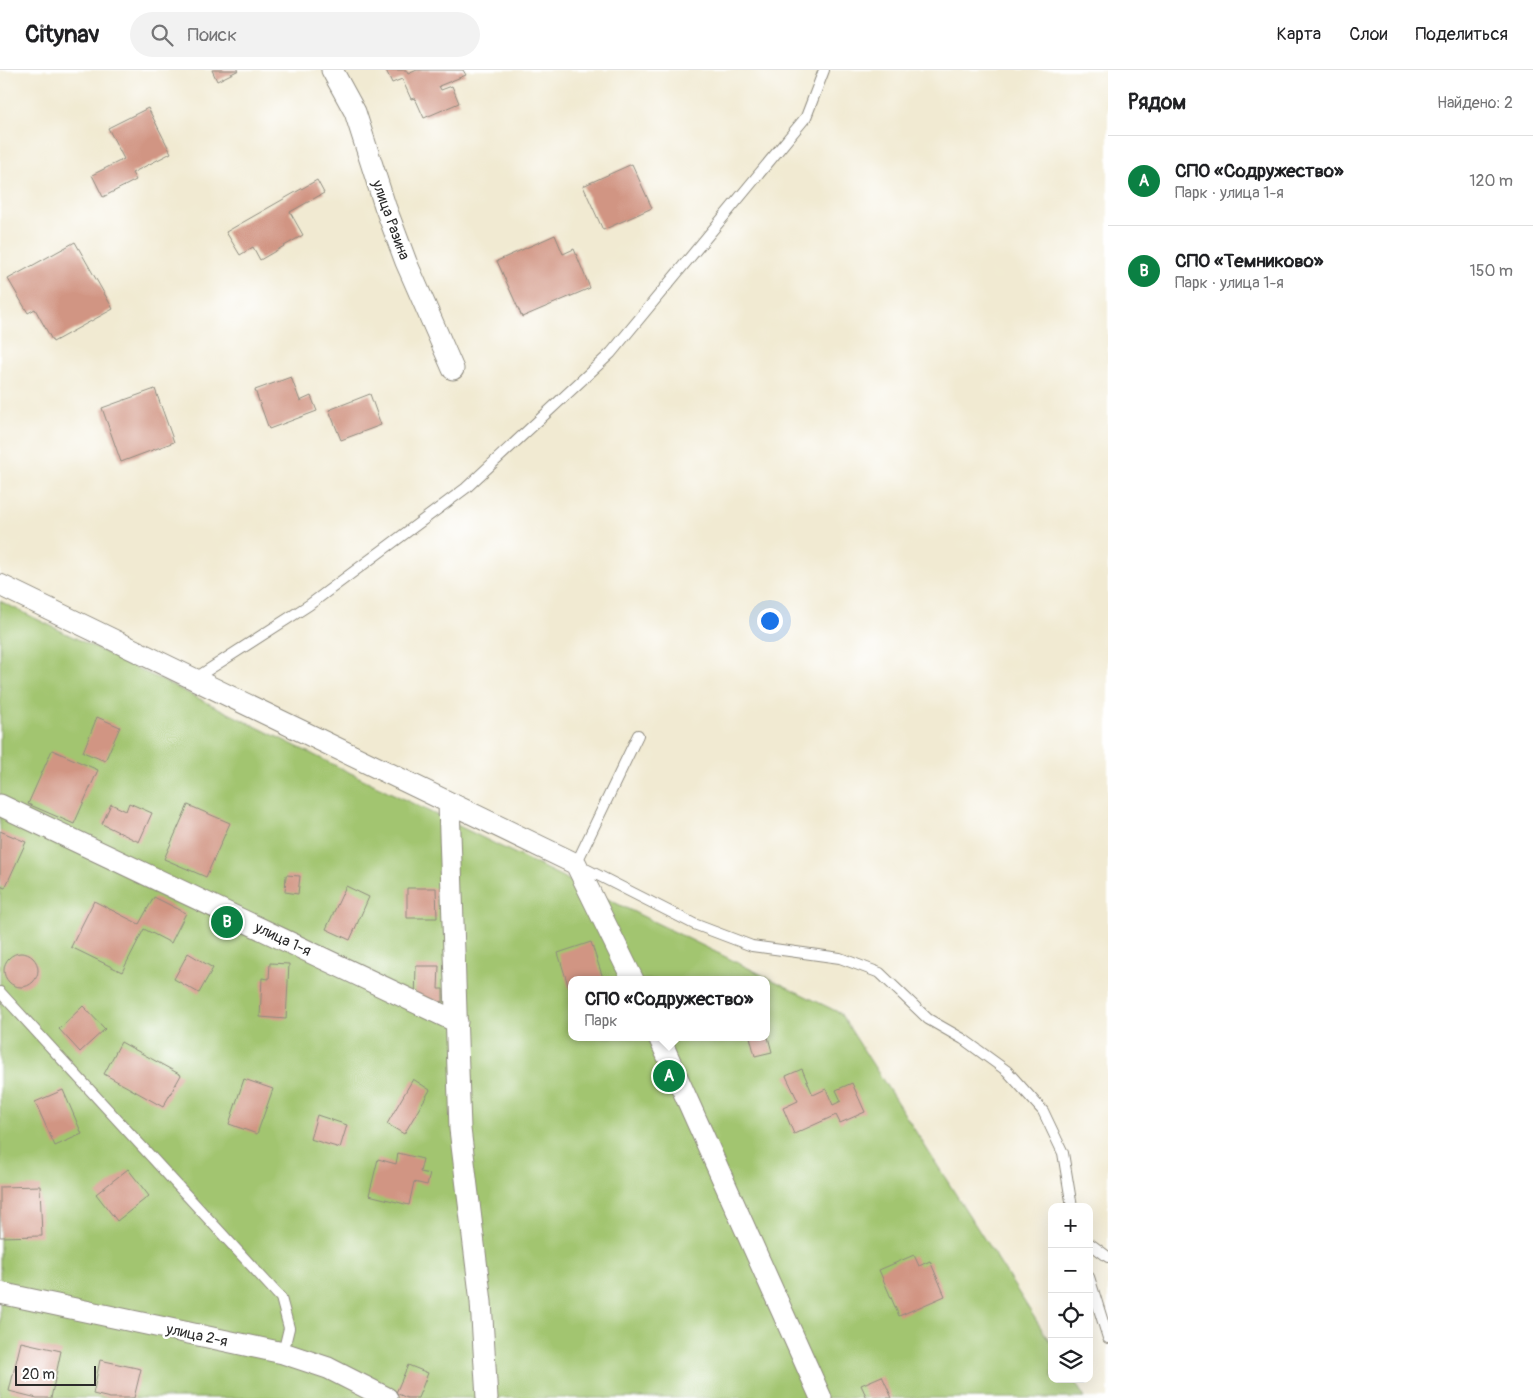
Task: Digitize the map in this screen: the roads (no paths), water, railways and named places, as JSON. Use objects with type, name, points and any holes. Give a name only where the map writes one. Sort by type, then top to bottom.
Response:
[{"type":"street","name":"улица Разина","points":[[332,70],[355,112],[402,252],[453,369]]},
{"type":"street","points":[[0,585],[576,864],[631,976]]},
{"type":"street","points":[[449,804],[460,1129],[481,1302],[487,1398]]},
{"type":"street","name":"улица 1-я","points":[[0,805],[457,1022]]},
{"type":"street","points":[[661,1041],[821,1398]]},
{"type":"street","name":"улица 2-я","points":[[0,1293],[283,1353],[328,1368],[388,1398]]},
{"type":"lane","points":[[194,680],[309,605],[466,488],[611,353],[806,116],[824,70]]},
{"type":"lane","points":[[638,735],[576,864],[694,924],[752,946],[840,958],[880,973],[928,1019],[963,1039],[1007,1071],[1043,1111],[1063,1153],[1071,1203]]},
{"type":"lane","points":[[0,992],[281,1298],[289,1328],[283,1353]]},
{"type":"lane","points":[[1093,1246],[1108,1257]]},
{"type":"lane","points":[[1093,1290],[1108,1338]]},
{"type":"place","name":"СПО «Темниково»","points":[[227,922]]},
{"type":"place","name":"СПО «Содружество»","points":[[669,1076]]}]
